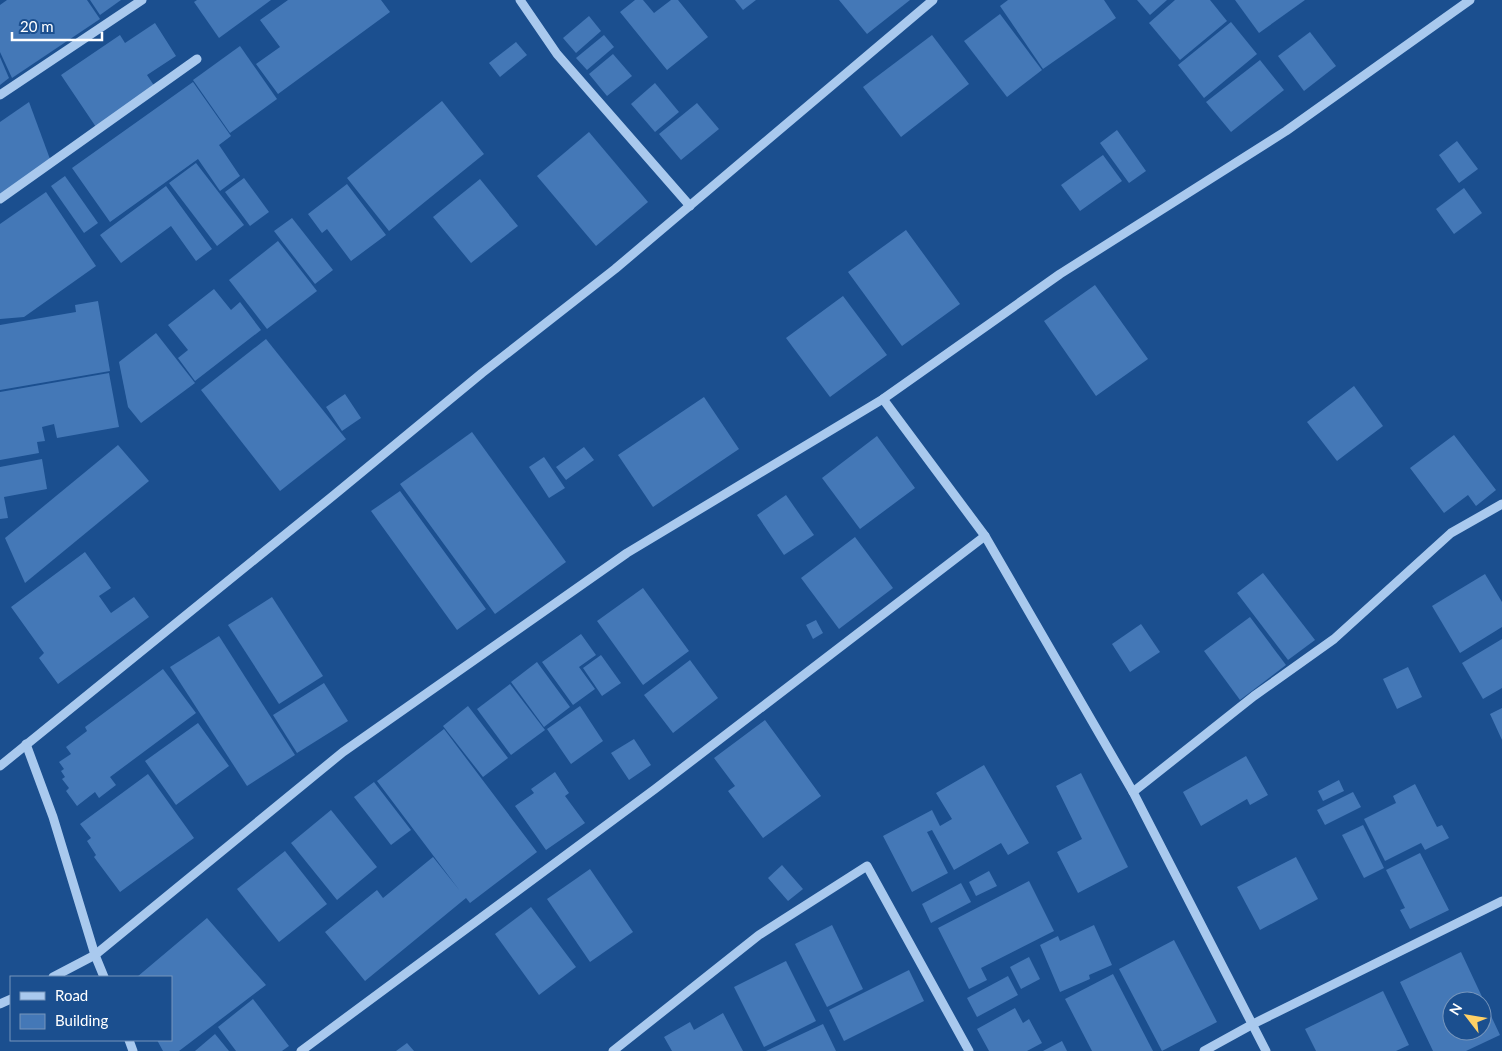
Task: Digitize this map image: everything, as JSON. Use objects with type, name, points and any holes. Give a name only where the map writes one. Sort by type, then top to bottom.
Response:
[{"type":"street","points":[[0,95],[142,0]]},
{"type":"street","points":[[520,0],[557,54],[690,206]]},
{"type":"street","points":[[0,766],[482,373],[615,269],[933,0]]},
{"type":"street","points":[[55,976],[96,955],[351,746],[627,553],[883,399],[1060,274],[1286,131],[1470,0]]},
{"type":"street","points":[[0,199],[197,59]]},
{"type":"street","points":[[883,399],[985,536],[1133,792],[1266,1051]]},
{"type":"street","points":[[1133,792],[1254,696],[1334,638],[1450,533],[1502,504]]},
{"type":"street","points":[[301,1051],[655,789],[985,536]]},
{"type":"street","points":[[26,744],[53,817],[104,976]]},
{"type":"street","points":[[613,1051],[759,935],[867,866],[969,1051]]},
{"type":"street","points":[[1204,1051],[1253,1024],[1502,901]]},
{"type":"building","points":[[7,0],[87,0],[100,19],[12,78],[0,52],[0,5]]},
{"type":"building","points":[[90,0],[121,0],[100,15]]},
{"type":"building","points":[[197,0],[271,0],[219,38],[194,2]]},
{"type":"building","points":[[288,0],[381,0],[390,12],[278,94],[256,64],[280,47],[260,20]]},
{"type":"building","points":[[635,0],[643,0],[654,13],[671,0],[678,0],[708,37],[667,70],[620,12]]},
{"type":"building","points":[[735,0],[756,0],[743,10]]},
{"type":"building","points":[[839,0],[910,0],[867,34]]},
{"type":"building","points":[[1008,0],[1104,0],[1116,18],[1043,69],[1000,6]]},
{"type":"building","points":[[1137,0],[1167,0],[1150,15]]},
{"type":"building","points":[[1175,0],[1210,0],[1227,21],[1180,60],[1149,23]]},
{"type":"building","points":[[1235,0],[1305,0],[1259,33]]},
{"type":"building","points":[[1000,14],[1042,70],[1007,97],[964,41]]},
{"type":"building","points":[[589,16],[601,31],[576,53],[563,38]]},
{"type":"building","points":[[1231,22],[1257,54],[1204,98],[1178,65]]},
{"type":"building","points":[[155,23],[176,56],[147,75],[155,87],[96,127],[61,75],[120,35],[125,43]]},
{"type":"building","points":[[1310,32],[1336,66],[1304,91],[1278,56]]},
{"type":"building","points":[[604,35],[614,47],[587,70],[576,58]]},
{"type":"building","points":[[932,35],[969,84],[901,137],[863,87]]},
{"type":"building","points":[[516,42],[527,55],[500,77],[489,63]]},
{"type":"building","points":[[240,46],[277,99],[230,133],[193,80]]},
{"type":"building","points":[[613,54],[632,76],[607,96],[589,74]]},
{"type":"building","points":[[0,57],[9,78],[0,85]]},
{"type":"building","points":[[1260,60],[1284,90],[1231,132],[1206,102]]},
{"type":"building","points":[[193,82],[231,136],[219,145],[240,176],[220,191],[198,159],[110,222],[72,168]]},
{"type":"building","points":[[655,83],[679,112],[655,132],[631,104]]},
{"type":"building","points":[[442,101],[484,154],[389,231],[347,178]]},
{"type":"building","points":[[29,102],[50,159],[0,196],[0,122]]},
{"type":"building","points":[[697,103],[719,129],[681,160],[659,134]]},
{"type":"building","points":[[1117,130],[1146,171],[1129,183],[1100,143]]},
{"type":"building","points":[[589,132],[648,202],[596,246],[537,176]]},
{"type":"building","points":[[1457,141],[1478,169],[1459,183],[1439,155]]},
{"type":"building","points":[[1103,155],[1122,181],[1080,211],[1061,185]]},
{"type":"building","points":[[196,163],[244,225],[217,246],[169,183]]},
{"type":"building","points":[[65,176],[98,223],[84,233],[51,186]]},
{"type":"building","points":[[244,178],[269,212],[250,226],[225,192]]},
{"type":"building","points":[[480,179],[518,226],[471,263],[433,217]]},
{"type":"building","points":[[347,184],[386,235],[351,261],[327,229],[322,233],[308,214]]},
{"type":"building","points":[[166,186],[212,249],[196,261],[171,226],[121,263],[100,235]]},
{"type":"building","points":[[1464,188],[1482,213],[1454,234],[1436,209]]},
{"type":"building","points":[[46,192],[96,266],[24,317],[0,319],[0,224]]},
{"type":"building","points":[[292,218],[333,270],[315,284],[274,231]]},
{"type":"building","points":[[906,230],[960,304],[902,346],[848,272]]},
{"type":"building","points":[[278,241],[317,291],[267,329],[229,280]]},
{"type":"building","points":[[1095,285],[1148,359],[1096,396],[1044,321]]},
{"type":"building","points":[[214,289],[231,310],[240,302],[261,330],[195,381],[178,358],[188,350],[168,325]]},
{"type":"building","points":[[843,296],[887,355],[830,397],[786,338]]},
{"type":"building","points":[[98,301],[110,371],[0,390],[0,325],[76,312],[75,305]]},
{"type":"building","points":[[156,333],[195,383],[141,423],[128,407],[119,362]]},
{"type":"building","points":[[266,339],[346,439],[280,491],[201,390]]},
{"type":"building","points":[[109,373],[119,427],[57,438],[54,424],[42,427],[45,441],[37,442],[39,453],[0,460],[0,392]]},
{"type":"building","points":[[1354,386],[1383,426],[1337,461],[1307,422]]},
{"type":"building","points":[[345,394],[361,418],[342,431],[326,407]]},
{"type":"building","points":[[704,397],[739,449],[653,507],[618,455]]},
{"type":"building","points":[[472,432],[566,562],[495,614],[400,484]]},
{"type":"building","points":[[1454,435],[1496,490],[1476,506],[1468,495],[1444,513],[1410,468]]},
{"type":"building","points":[[877,436],[915,488],[860,529],[822,478]]},
{"type":"building","points":[[118,445],[149,481],[25,583],[5,538]]},
{"type":"building","points":[[584,447],[594,460],[566,480],[556,467]]},
{"type":"building","points":[[544,457],[565,488],[549,498],[529,467]]},
{"type":"building","points":[[42,459],[47,489],[4,497],[8,518],[0,519],[0,467]]},
{"type":"building","points":[[400,491],[486,609],[457,630],[371,511]]},
{"type":"building","points":[[786,495],[814,535],[784,555],[757,515]]},
{"type":"building","points":[[855,537],[893,588],[839,629],[801,578]]},
{"type":"building","points":[[85,552],[111,588],[99,596],[111,613],[134,597],[149,617],[58,684],[39,658],[44,653],[11,607]]},
{"type":"building","points":[[1263,573],[1315,640],[1288,660],[1237,593]]},
{"type":"building","points":[[1485,574],[1502,602],[1502,627],[1460,653],[1432,606]]},
{"type":"building","points":[[643,588],[689,651],[643,685],[597,621]]},
{"type":"building","points":[[272,597],[323,676],[279,704],[228,625]]},
{"type":"building","points":[[1250,617],[1286,665],[1240,700],[1204,651]]},
{"type":"building","points":[[816,620],[823,633],[813,639],[806,625]]},
{"type":"building","points":[[1141,624],[1160,652],[1130,672],[1112,644]]},
{"type":"building","points":[[581,634],[596,655],[579,667],[595,689],[573,705],[542,662]]},
{"type":"building","points":[[219,636],[295,755],[247,786],[170,667]]},
{"type":"building","points":[[1502,639],[1502,688],[1483,699],[1462,663]]},
{"type":"building","points":[[601,655],[621,683],[602,696],[583,668]]},
{"type":"building","points":[[690,660],[718,698],[673,733],[644,695]]},
{"type":"building","points":[[537,662],[570,707],[544,727],[511,682]]},
{"type":"building","points":[[1408,667],[1422,697],[1397,709],[1383,679]]},
{"type":"building","points":[[163,669],[196,713],[110,777],[116,785],[99,798],[95,792],[77,806],[66,791],[69,788],[62,779],[65,777],[61,771],[64,769],[59,762],[71,754],[66,747],[87,731],[85,727]]},
{"type":"building","points":[[324,683],[348,721],[297,753],[273,715]]},
{"type":"building","points":[[510,684],[545,730],[511,755],[477,709]]},
{"type":"building","points":[[468,706],[508,758],[483,777],[443,726]]},
{"type":"building","points":[[580,706],[603,741],[571,764],[547,729]]},
{"type":"building","points":[[1502,708],[1502,740],[1490,714]]},
{"type":"building","points":[[765,720],[821,796],[763,838],[728,791],[735,786],[714,758]]},
{"type":"building","points":[[198,723],[229,766],[176,805],[145,761]]},
{"type":"building","points":[[444,729],[537,852],[470,903],[466,898],[365,981],[325,932],[377,890],[383,898],[433,857],[460,891],[377,781]]},
{"type":"building","points":[[634,739],[651,765],[629,780],[611,753]]},
{"type":"building","points":[[1246,756],[1268,795],[1250,805],[1247,799],[1201,826],[1183,792]]},
{"type":"building","points":[[984,765],[1029,843],[1008,855],[1001,843],[954,870],[932,830],[927,832],[948,873],[912,892],[883,836],[932,810],[940,826],[952,819],[936,793]]},
{"type":"building","points":[[555,772],[569,793],[565,796],[585,823],[546,850],[515,806],[534,793],[531,789]]},
{"type":"building","points":[[1081,773],[1128,867],[1078,893],[1057,852],[1082,839],[1056,786]]},
{"type":"building","points":[[148,774],[194,838],[120,892],[94,857],[96,855],[87,841],[91,838],[80,824]]},
{"type":"building","points":[[1339,780],[1344,791],[1323,801],[1318,791]]},
{"type":"building","points":[[374,782],[411,830],[391,845],[354,797]]},
{"type":"building","points":[[1415,784],[1437,827],[1442,825],[1449,838],[1425,850],[1421,843],[1385,861],[1364,819],[1396,803],[1393,796]]},
{"type":"building","points":[[1353,792],[1361,807],[1325,825],[1317,810]]},
{"type":"building","points":[[331,810],[377,867],[337,900],[291,843]]},
{"type":"building","points":[[1363,825],[1384,868],[1364,878],[1342,835]]},
{"type":"building","points":[[285,851],[327,904],[279,942],[237,889]]},
{"type":"building","points":[[1420,853],[1449,910],[1410,929],[1400,910],[1405,908],[1386,870]]},
{"type":"building","points":[[1296,857],[1318,899],[1260,930],[1237,887]]},
{"type":"building","points":[[782,865],[803,889],[788,901],[768,878]]},
{"type":"building","points":[[590,869],[633,932],[590,962],[547,899]]},
{"type":"building","points":[[989,871],[997,886],[976,896],[969,882]]},
{"type":"building","points":[[1029,881],[1054,931],[981,968],[987,980],[969,989],[938,928]]},
{"type":"building","points":[[961,883],[971,902],[931,923],[922,904]]},
{"type":"building","points":[[531,907],[576,967],[539,995],[495,934]]},
{"type":"building","points":[[207,918],[266,985],[179,1051],[163,1051],[158,1041],[172,1041],[172,976],[138,976]]},
{"type":"building","points":[[832,925],[863,989],[827,1007],[795,944]]},
{"type":"building","points":[[1094,925],[1112,965],[1089,975],[1090,979],[1060,992],[1040,945],[1058,936],[1060,941]]},
{"type":"building","points":[[1174,940],[1217,1022],[1162,1051],[1119,969]]},
{"type":"building","points":[[1461,952],[1479,991],[1442,991],[1442,1041],[1487,1041],[1466,1051],[1433,1051],[1400,982]]},
{"type":"building","points":[[1029,957],[1040,979],[1021,989],[1010,967]]},
{"type":"building","points":[[786,961],[816,1021],[764,1047],[734,987]]},
{"type":"building","points":[[909,970],[924,1001],[844,1041],[829,1010]]},
{"type":"building","points":[[1113,974],[1153,1051],[1092,1051],[1065,999]]},
{"type":"building","points":[[1008,976],[1018,995],[977,1017],[967,998]]},
{"type":"building","points":[[1383,991],[1409,1045],[1396,1051],[1316,1051],[1305,1029]]},
{"type":"building","points":[[253,999],[289,1046],[282,1051],[236,1051],[218,1027]]},
{"type":"building","points":[[1015,1008],[1023,1023],[1029,1019],[1042,1043],[1027,1051],[989,1051],[977,1029]]},
{"type":"building","points":[[723,1013],[743,1051],[672,1051],[664,1037],[690,1022],[694,1030]]},
{"type":"building","points":[[1492,1018],[1500,1035],[1492,1039]]},
{"type":"building","points":[[823,1024],[836,1051],[766,1051]]},
{"type":"building","points":[[215,1034],[229,1051],[195,1051]]},
{"type":"building","points":[[1062,1041],[1067,1051],[1043,1051]]},
{"type":"building","points":[[407,1043],[414,1051],[396,1051]]}]
